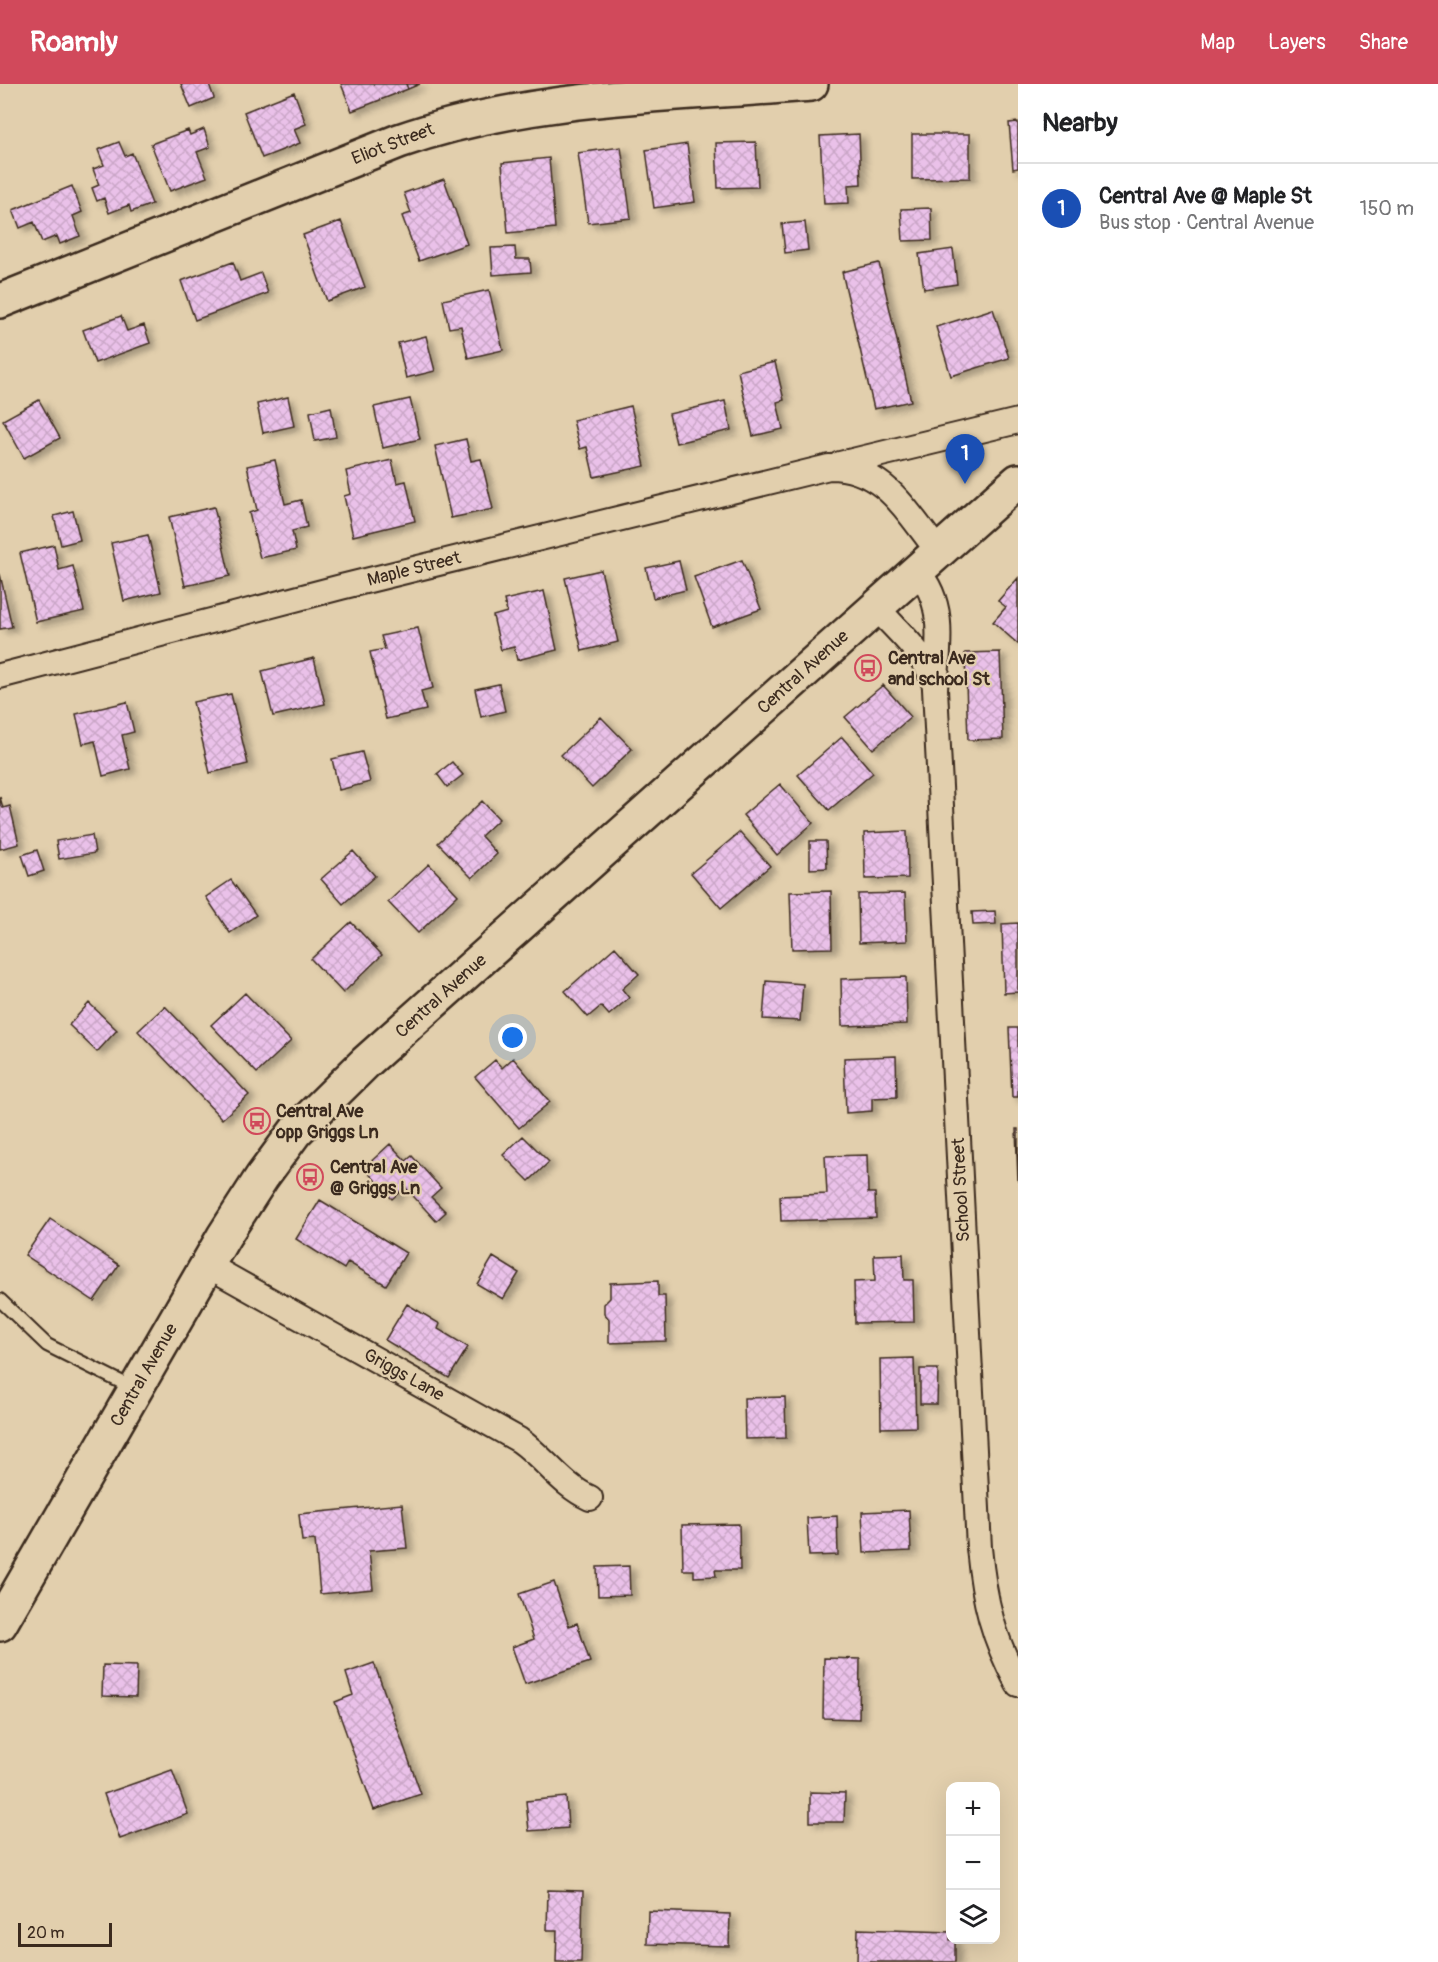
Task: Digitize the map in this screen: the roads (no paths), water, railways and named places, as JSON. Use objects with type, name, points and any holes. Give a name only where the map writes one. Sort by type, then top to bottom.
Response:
[{"type":"street","name":"Eliot Street","points":[[0,302],[446,124],[548,106],[811,84]]},
{"type":"street","name":"Maple Street","points":[[0,676],[341,587],[1018,421]]},
{"type":"street","name":"Maple Street","points":[[829,467],[855,470],[878,480],[928,562]]},
{"type":"street","name":"Central Avenue","points":[[0,1624],[207,1265],[262,1177],[308,1118],[389,1042],[1018,481]]},
{"type":"street","name":"School Street","points":[[928,562],[931,588],[938,613],[935,689],[980,1559],[987,1611],[994,1636],[1018,1684]]},
{"type":"street","name":"School Street","points":[[876,607],[919,655],[932,677],[935,689]]},
{"type":"street","name":"Griggs Lane","points":[[207,1265],[519,1440],[541,1457],[568,1486],[590,1497]]},
{"type":"lane","points":[[0,1300],[47,1345],[136,1390]]},
{"type":"place","name":"Central Ave @ Maple St","points":[[965,484]]},
{"type":"place","name":"Central Ave and school St","points":[[868,668]]},
{"type":"place","name":"Central Ave opp Griggs Ln","points":[[257,1121]]},
{"type":"place","name":"Central Ave @ Griggs Ln","points":[[310,1177]]}]
